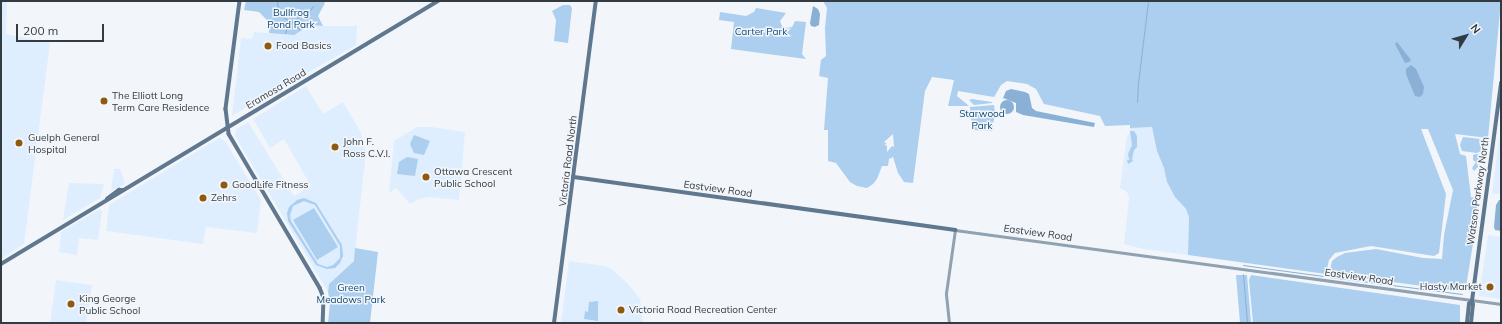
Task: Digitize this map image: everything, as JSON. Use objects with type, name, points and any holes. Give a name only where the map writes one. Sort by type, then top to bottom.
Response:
[{"type":"main road","points":[[240,1],[226,109],[229,136],[320,288],[324,298],[323,323]]},
{"type":"main road","name":"Eramosa Road","points":[[1,264],[106,200],[120,194],[123,190],[438,1]]},
{"type":"main road","name":"Victoria Road North","points":[[554,323],[596,1]]},
{"type":"main road","name":"Watson Parkway North","points":[[1471,323],[1472,301],[1501,82]]},
{"type":"main road","name":"Eastview Road","points":[[574,177],[954,230]]},
{"type":"main road","name":"Watson Parkway North","points":[[1467,323],[1470,304],[1472,301]]},
{"type":"street","name":"Eastview Road","points":[[954,230],[1501,304]]},
{"type":"street","points":[[949,323],[946,293],[954,230]]},
{"type":"shaded area","name":"Guelph General Hospital","points":[[1,1],[7,1],[6,34],[50,43],[24,244],[1,259]]},
{"type":"shaded area","points":[[813,6],[818,9],[820,14],[819,25],[815,27],[811,26],[810,23]]},
{"type":"shaded area","points":[[313,23],[312,25],[323,26],[357,26],[356,45],[232,116],[241,38],[252,39],[254,32],[294,35]]},
{"type":"shaded area","points":[[1397,42],[1411,60],[1409,62],[1405,63],[1395,44]]},
{"type":"shaded area","points":[[1411,65],[1416,69],[1424,87],[1423,94],[1420,97],[1415,96],[1406,74],[1406,69]]},
{"type":"shaded area","points":[[306,86],[323,114],[343,102],[361,133],[366,152],[354,261],[329,284],[328,292],[235,136],[236,129],[248,122],[294,196],[311,186],[284,139],[270,148],[253,119]]},
{"type":"shaded area","points":[[1011,89],[1029,94],[1032,108],[1036,111],[1095,123],[1094,127],[1023,115],[1016,112],[1016,103],[1003,98],[1006,91]]},
{"type":"shaded area","points":[[1007,100],[1012,102],[1014,107],[1012,112],[1007,114],[1002,112],[1000,107],[1002,102]]},
{"type":"shaded area","name":"Ottawa Crescent Public School","points":[[417,127],[431,127],[465,132],[459,200],[429,197],[419,199],[410,204],[396,188],[389,193],[394,141]]},
{"type":"shaded area","points":[[1152,127],[1157,151],[1164,168],[1167,182],[1175,197],[1186,209],[1189,217],[1188,255],[1143,249],[1124,244],[1129,198],[1127,192],[1120,188],[1127,135],[1130,133],[1130,128]]},
{"type":"shaded area","points":[[219,138],[225,141],[261,200],[257,233],[206,227],[203,244],[106,231],[109,205]]},
{"type":"shaded area","points":[[1499,139],[1501,139],[1501,194],[1492,193]]},
{"type":"shaded area","points":[[114,169],[120,169],[125,184],[111,191]]},
{"type":"shaded area","points":[[69,183],[104,184],[100,198],[63,220]]},
{"type":"shaded area","points":[[1499,200],[1501,200],[1501,231],[1495,230],[1494,227],[1496,205]]},
{"type":"shaded area","points":[[100,209],[102,212],[98,240],[79,238],[77,255],[59,252],[61,232]]},
{"type":"shaded area","points":[[1488,235],[1501,237],[1501,299],[1479,296]]},
{"type":"shaded area","points":[[569,261],[605,266],[613,270],[628,284],[640,299],[643,323],[561,323]]},
{"type":"shaded area","name":"King George Public School","points":[[56,280],[92,285],[86,323],[50,323]]},
{"type":"green space","name":"Bullfrog Pond Park","points":[[246,1],[323,1],[325,3],[318,16],[323,26],[312,24],[294,35],[269,33],[270,23],[259,12],[244,10]]},
{"type":"green space","points":[[823,1],[1501,1],[1488,138],[1455,134],[1460,154],[1466,156],[1471,197],[1478,199],[1476,214],[1477,219],[1466,287],[1460,291],[1340,275],[1330,270],[1332,261],[1345,253],[1376,249],[1423,258],[1442,259],[1444,235],[1453,190],[1428,129],[1421,129],[1446,194],[1439,253],[1434,256],[1371,246],[1335,253],[1329,260],[1326,274],[1188,255],[1189,217],[1186,209],[1175,197],[1167,182],[1164,168],[1157,151],[1152,127],[1130,128],[1130,125],[1105,126],[1100,116],[1044,104],[1036,89],[1027,84],[1007,81],[1001,85],[994,97],[958,91],[957,96],[969,106],[948,106],[954,80],[932,77],[925,91],[913,183],[904,182],[898,173],[893,157],[889,159],[888,166],[882,166],[877,179],[873,184],[867,188],[857,186],[850,182],[836,163],[828,161],[828,130],[824,130],[828,78],[819,76],[821,60],[826,56],[825,28],[827,8]],"holes":[[[893,134],[894,147],[892,146],[887,152],[887,146],[884,145],[887,144],[884,142]]]},
{"type":"green space","points":[[563,5],[570,5],[572,8],[568,43],[554,41],[556,20],[552,11]]},
{"type":"green space","name":"Carter Park","points":[[756,8],[786,13],[780,21],[782,26],[786,28],[792,27],[795,21],[806,22],[802,54],[806,59],[731,49],[734,22],[719,20],[720,12],[746,16],[754,12]]},
{"type":"green space","points":[[972,99],[992,103],[974,105],[969,100]]},
{"type":"green space","name":"Starwood Park","points":[[994,105],[995,113],[992,131],[972,130],[970,107]]},
{"type":"green space","points":[[1130,131],[1134,131],[1137,136],[1137,147],[1134,150],[1133,161],[1128,164],[1127,160],[1131,159],[1129,159],[1128,154],[1132,145]]},
{"type":"green space","points":[[414,135],[430,141],[424,155],[414,153],[410,144]]},
{"type":"green space","points":[[1463,137],[1481,139],[1481,151],[1477,153],[1462,151],[1460,145]]},
{"type":"green space","points":[[1473,155],[1481,155],[1480,161],[1477,163],[1478,167],[1474,171],[1472,168],[1476,162],[1473,160]]},
{"type":"green space","points":[[407,157],[418,159],[415,176],[397,174],[399,162]]},
{"type":"green space","points":[[304,198],[316,203],[342,245],[343,256],[340,263],[335,268],[327,269],[316,265],[288,221],[287,213],[289,207],[297,200]],"holes":[[[304,201],[315,205],[340,246],[340,258],[333,265],[327,267],[318,264],[291,221],[290,215],[293,206]]]},
{"type":"green space","points":[[314,208],[338,247],[317,260],[293,220]]},
{"type":"green space","name":"Green Meadows Park","points":[[355,248],[378,252],[370,323],[328,323],[330,303],[328,292],[329,284],[354,261]]},
{"type":"green space","points":[[1236,275],[1247,275],[1251,323],[1240,323]]},
{"type":"green space","points":[[1251,275],[1460,305],[1460,323],[1253,323],[1249,280]]},
{"type":"green space","points":[[598,301],[598,321],[584,319],[585,311],[588,312],[589,302]]},
{"type":"waterway","points":[[277,1],[278,10],[281,16],[294,23],[299,29]]},
{"type":"waterway","points":[[1137,102],[1148,1]]},
{"type":"waterway","points":[[294,22],[298,17],[309,11],[313,6]]},
{"type":"waterway","points":[[285,33],[289,20]]},
{"type":"waterway","points":[[1243,265],[1323,276]]},
{"type":"waterway","points":[[1243,274],[1247,323]]},
{"type":"waterway","points":[[1330,277],[1462,294]]},
{"type":"place","name":"Food Basics","points":[[268,46]]},
{"type":"place","name":"The Elliott Long Term Care Residence","points":[[104,101]]},
{"type":"place","name":"Guelph General Hospital","points":[[19,143]]},
{"type":"place","name":"John F. Ross C.V.I.","points":[[335,147]]},
{"type":"place","name":"Ottawa Crescent Public School","points":[[426,177]]},
{"type":"place","name":"GoodLife Fitness","points":[[224,185]]},
{"type":"place","name":"Zehrs","points":[[203,198]]},
{"type":"place","name":"Hasty Market","points":[[1490,287]]},
{"type":"place","name":"King George Public School","points":[[71,304]]},
{"type":"place","name":"Victoria Road Recreation Center","points":[[621,310]]}]
